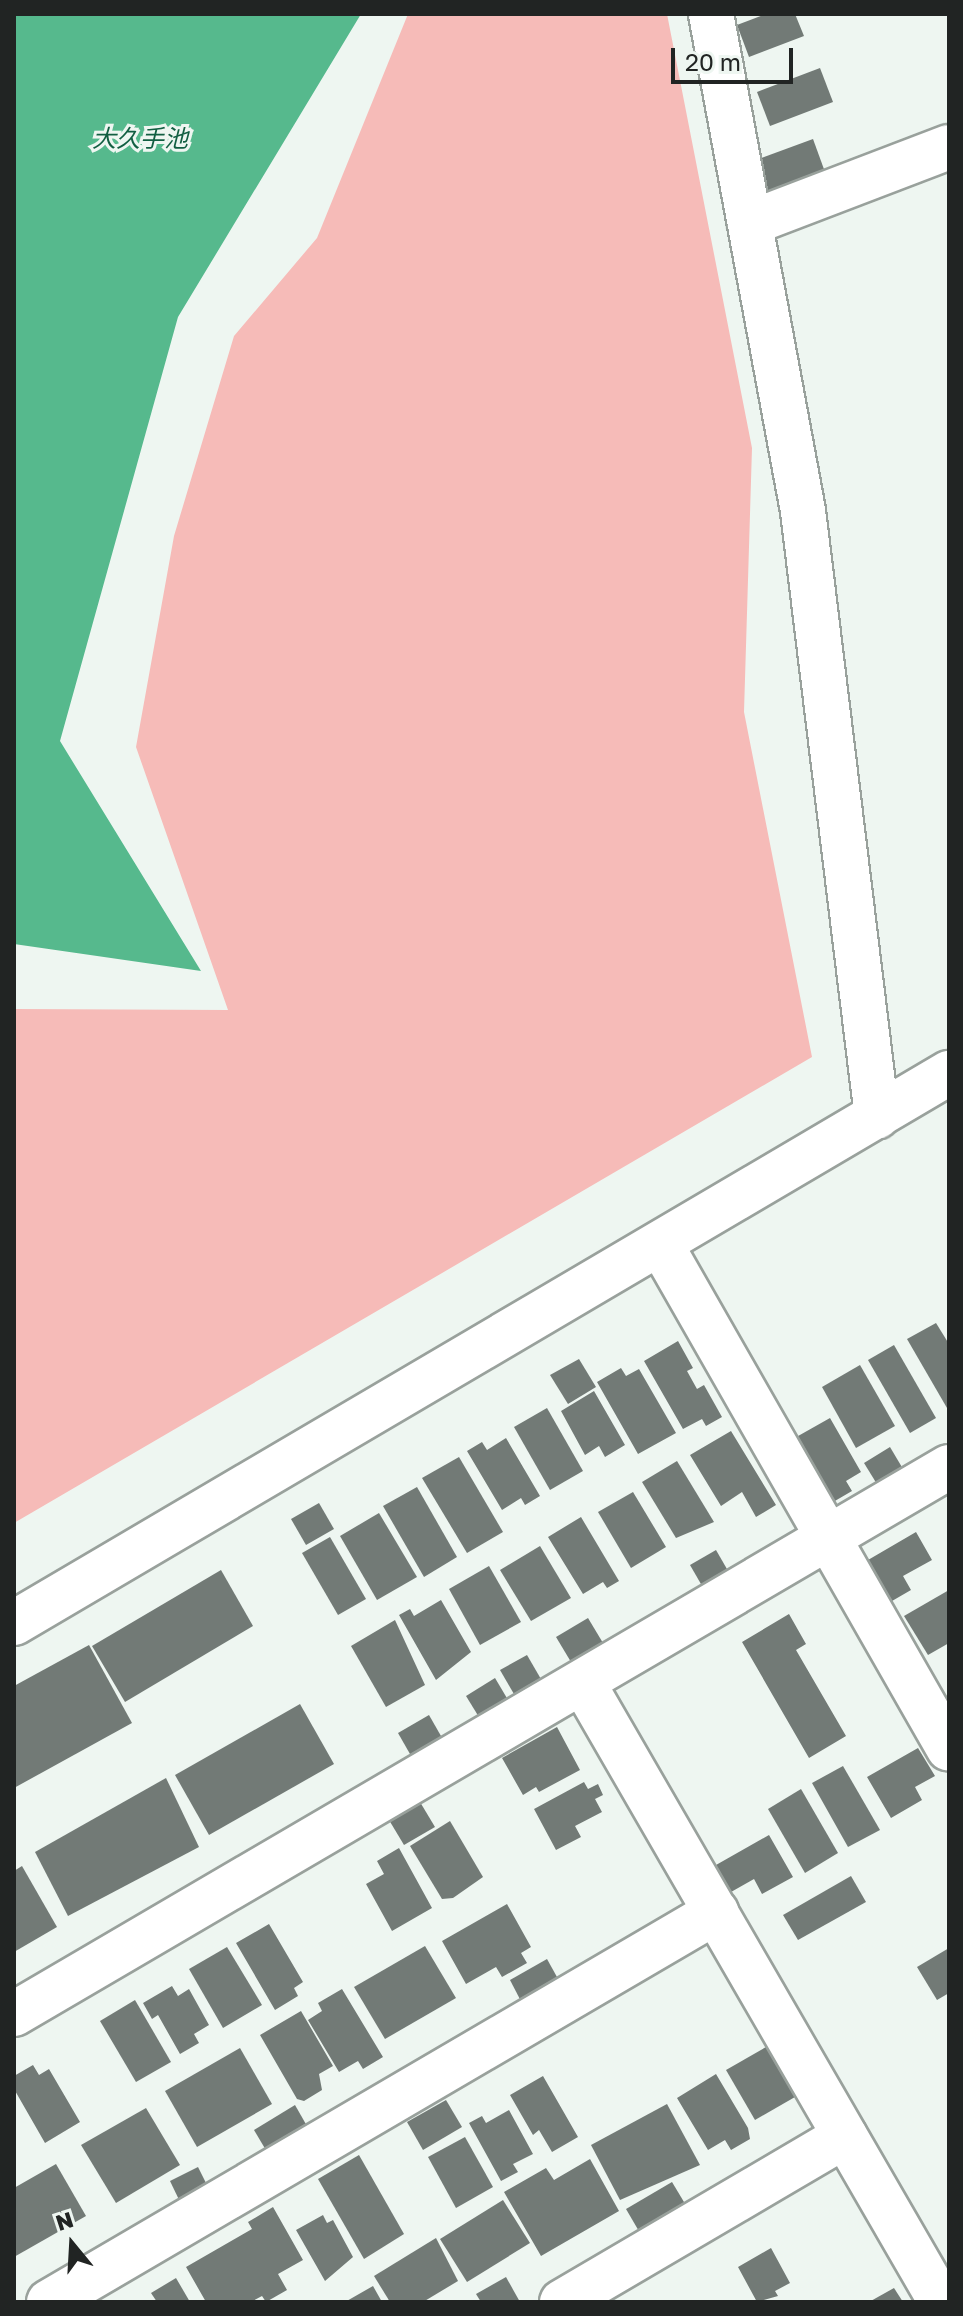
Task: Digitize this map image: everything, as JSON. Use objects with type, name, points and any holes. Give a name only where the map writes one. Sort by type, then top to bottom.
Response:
[{"type":"street","points":[[711,14],[803,511],[877,1116]]},
{"type":"street","points":[[750,223],[949,147]]},
{"type":"street","points":[[14,1623],[949,1073]]},
{"type":"street","points":[[661,1245],[949,1749]]},
{"type":"street","points":[[14,2014],[949,1467]]},
{"type":"street","points":[[583,1683],[941,2302]]},
{"type":"street","points":[[49,2302],[716,1912]]},
{"type":"street","points":[[562,2302],[845,2136]]},
{"type":"shaded area","points":[[408,14],[667,14],[752,448],[744,712],[812,1057],[14,1523],[14,1009],[228,1010],[136,747],[174,536],[234,336],[317,238]]},
{"type":"water","name":"大久手池","points":[[14,14],[361,14],[178,317],[60,741],[201,971],[14,944]]},
{"type":"building","points":[[766,14],[795,14],[804,36],[749,57],[737,25]]},
{"type":"building","points":[[820,68],[833,102],[770,126],[757,92]]},
{"type":"building","points":[[813,139],[825,172],[769,194],[756,160]]},
{"type":"building","points":[[936,1323],[949,1344],[947,1408],[907,1339]]},
{"type":"building","points":[[678,1341],[693,1368],[687,1371],[697,1389],[704,1385],[722,1417],[706,1426],[702,1419],[683,1429],[644,1361]]},
{"type":"building","points":[[894,1345],[936,1418],[910,1433],[868,1360]]},
{"type":"building","points":[[579,1359],[596,1387],[568,1404],[550,1375]]},
{"type":"building","points":[[860,1365],[895,1426],[856,1448],[822,1387]]},
{"type":"building","points":[[621,1368],[626,1376],[639,1369],[676,1433],[638,1454],[597,1382]]},
{"type":"building","points":[[594,1391],[625,1445],[605,1457],[599,1446],[585,1455],[561,1411]]},
{"type":"building","points":[[547,1408],[583,1471],[550,1490],[514,1427]]},
{"type":"building","points":[[830,1418],[861,1472],[846,1481],[852,1491],[828,1505],[791,1440]]},
{"type":"building","points":[[731,1431],[776,1505],[756,1517],[742,1492],[721,1506],[690,1455]]},
{"type":"building","points":[[506,1438],[540,1496],[525,1505],[521,1498],[502,1510],[467,1451],[482,1442],[487,1450]]},
{"type":"building","points":[[890,1447],[906,1474],[880,1489],[864,1463]]},
{"type":"building","points":[[459,1457],[503,1532],[467,1553],[422,1478]]},
{"type":"building","points":[[677,1461],[714,1522],[676,1538],[642,1482]]},
{"type":"building","points":[[417,1487],[457,1557],[424,1577],[383,1506]]},
{"type":"building","points":[[633,1492],[666,1547],[631,1568],[598,1512]]},
{"type":"building","points":[[319,1503],[334,1529],[306,1545],[291,1519]]},
{"type":"building","points":[[379,1513],[417,1577],[377,1600],[340,1536]]},
{"type":"building","points":[[581,1517],[619,1581],[607,1588],[603,1582],[583,1594],[548,1537]]},
{"type":"building","points":[[916,1532],[932,1560],[903,1576],[911,1590],[892,1601],[868,1560]]},
{"type":"building","points":[[330,1537],[366,1599],[338,1615],[302,1553]]},
{"type":"building","points":[[540,1546],[571,1598],[531,1621],[500,1570]]},
{"type":"building","points":[[716,1550],[731,1576],[705,1591],[690,1565]]},
{"type":"building","points":[[489,1566],[521,1622],[480,1645],[449,1589]]},
{"type":"building","points":[[221,1570],[253,1626],[125,1702],[92,1646]]},
{"type":"building","points":[[949,1590],[949,1643],[928,1655],[904,1616]]},
{"type":"building","points":[[441,1600],[471,1652],[436,1680],[399,1615],[410,1609],[414,1616]]},
{"type":"building","points":[[789,1614],[806,1644],[796,1650],[846,1736],[809,1758],[742,1642]]},
{"type":"building","points":[[588,1618],[606,1648],[574,1667],[556,1637]]},
{"type":"building","points":[[395,1620],[425,1685],[386,1707],[351,1646]]},
{"type":"building","points":[[89,1645],[132,1723],[14,1788],[14,1686]]},
{"type":"building","points":[[527,1655],[545,1686],[518,1701],[500,1670]]},
{"type":"building","points":[[495,1678],[511,1705],[482,1722],[466,1696]]},
{"type":"building","points":[[300,1704],[334,1764],[209,1835],[175,1775]]},
{"type":"building","points":[[429,1715],[445,1743],[414,1761],[398,1733]]},
{"type":"building","points":[[557,1727],[580,1770],[539,1792],[536,1787],[523,1795],[502,1758]]},
{"type":"building","points":[[918,1748],[935,1776],[915,1787],[922,1800],[891,1818],[867,1777]]},
{"type":"building","points":[[843,1766],[880,1830],[848,1847],[812,1783]]},
{"type":"building","points":[[166,1778],[199,1847],[68,1916],[35,1852]]},
{"type":"building","points":[[584,1782],[588,1789],[598,1784],[603,1795],[595,1799],[602,1812],[575,1826],[581,1837],[556,1850],[534,1809]]},
{"type":"building","points":[[801,1789],[838,1853],[805,1873],[768,1809]]},
{"type":"building","points":[[420,1802],[435,1827],[404,1845],[389,1820]]},
{"type":"building","points":[[450,1821],[483,1877],[453,1898],[442,1899],[410,1846]]},
{"type":"building","points":[[769,1835],[793,1877],[762,1894],[754,1879],[731,1892],[716,1865]]},
{"type":"building","points":[[399,1848],[432,1908],[392,1931],[366,1884],[384,1874],[377,1861]]},
{"type":"building","points":[[22,1866],[57,1927],[14,1952],[14,1871]]},
{"type":"building","points":[[851,1876],[866,1902],[798,1940],[783,1915]]},
{"type":"building","points":[[507,1904],[531,1947],[521,1953],[527,1963],[502,1977],[496,1967],[466,1984],[442,1941]]},
{"type":"building","points":[[269,1924],[303,1982],[294,1988],[298,1996],[275,2010],[236,1943]]},
{"type":"building","points":[[425,1946],[456,1998],[385,2039],[354,1987]]},
{"type":"building","points":[[227,1947],[262,2005],[223,2028],[189,1969]]},
{"type":"building","points":[[949,1948],[949,1993],[937,2000],[917,1967]]},
{"type":"building","points":[[547,1959],[562,1986],[524,2007],[510,1980]]},
{"type":"building","points":[[172,1986],[178,1996],[189,1989],[209,2025],[194,2034],[199,2043],[180,2054],[158,2015],[152,2019],[143,2003]]},
{"type":"building","points":[[342,1989],[383,2057],[363,2069],[358,2061],[339,2072],[308,2020],[322,2011],[318,2003]]},
{"type":"building","points":[[135,2000],[171,2062],[136,2082],[100,2021]]},
{"type":"building","points":[[301,2011],[333,2066],[319,2074],[322,2090],[304,2101],[297,2099],[260,2035]]},
{"type":"building","points":[[766,2047],[795,2097],[755,2120],[726,2070]]},
{"type":"building","points":[[240,2048],[272,2104],[197,2147],[165,2091]]},
{"type":"building","points":[[33,2065],[39,2075],[49,2069],[80,2122],[45,2143],[14,2089],[14,2076]]},
{"type":"building","points":[[716,2074],[748,2128],[750,2139],[731,2150],[725,2140],[708,2150],[677,2098]]},
{"type":"building","points":[[543,2076],[578,2137],[552,2152],[539,2130],[533,2135],[510,2095]]},
{"type":"building","points":[[446,2100],[462,2127],[423,2150],[407,2122]]},
{"type":"building","points":[[667,2104],[700,2165],[620,2200],[591,2145]]},
{"type":"building","points":[[295,2105],[311,2133],[270,2157],[254,2130]]},
{"type":"building","points":[[146,2108],[180,2165],[116,2203],[81,2145]]},
{"type":"building","points":[[509,2110],[533,2154],[513,2164],[518,2172],[501,2181],[469,2123],[482,2116],[486,2123]]},
{"type":"building","points":[[465,2137],[493,2187],[456,2208],[428,2157]]},
{"type":"building","points":[[359,2155],[404,2234],[364,2259],[318,2179]]},
{"type":"building","points":[[590,2159],[619,2211],[541,2256],[504,2192],[546,2168],[554,2180]]},
{"type":"building","points":[[56,2164],[86,2216],[14,2257],[14,2188]]},
{"type":"building","points":[[198,2167],[210,2191],[182,2206],[170,2181]]},
{"type":"building","points":[[672,2182],[687,2207],[640,2233],[626,2209]]},
{"type":"building","points":[[503,2200],[530,2243],[467,2282],[440,2239]]},
{"type":"building","points":[[273,2207],[303,2260],[278,2274],[287,2290],[266,2302],[262,2296],[251,2302],[206,2302],[186,2267],[252,2229],[248,2222]]},
{"type":"building","points":[[323,2215],[327,2223],[333,2220],[353,2257],[325,2281],[296,2230]]},
{"type":"building","points":[[436,2238],[458,2281],[423,2302],[390,2302],[374,2276]]},
{"type":"building","points":[[771,2248],[790,2283],[775,2291],[778,2296],[757,2302],[738,2267]]},
{"type":"building","points":[[506,2277],[520,2302],[481,2302],[476,2294]]},
{"type":"building","points":[[176,2278],[190,2302],[157,2302],[151,2293]]},
{"type":"building","points":[[373,2286],[382,2302],[345,2302]]},
{"type":"building","points":[[894,2288],[903,2302],[869,2302]]}]
